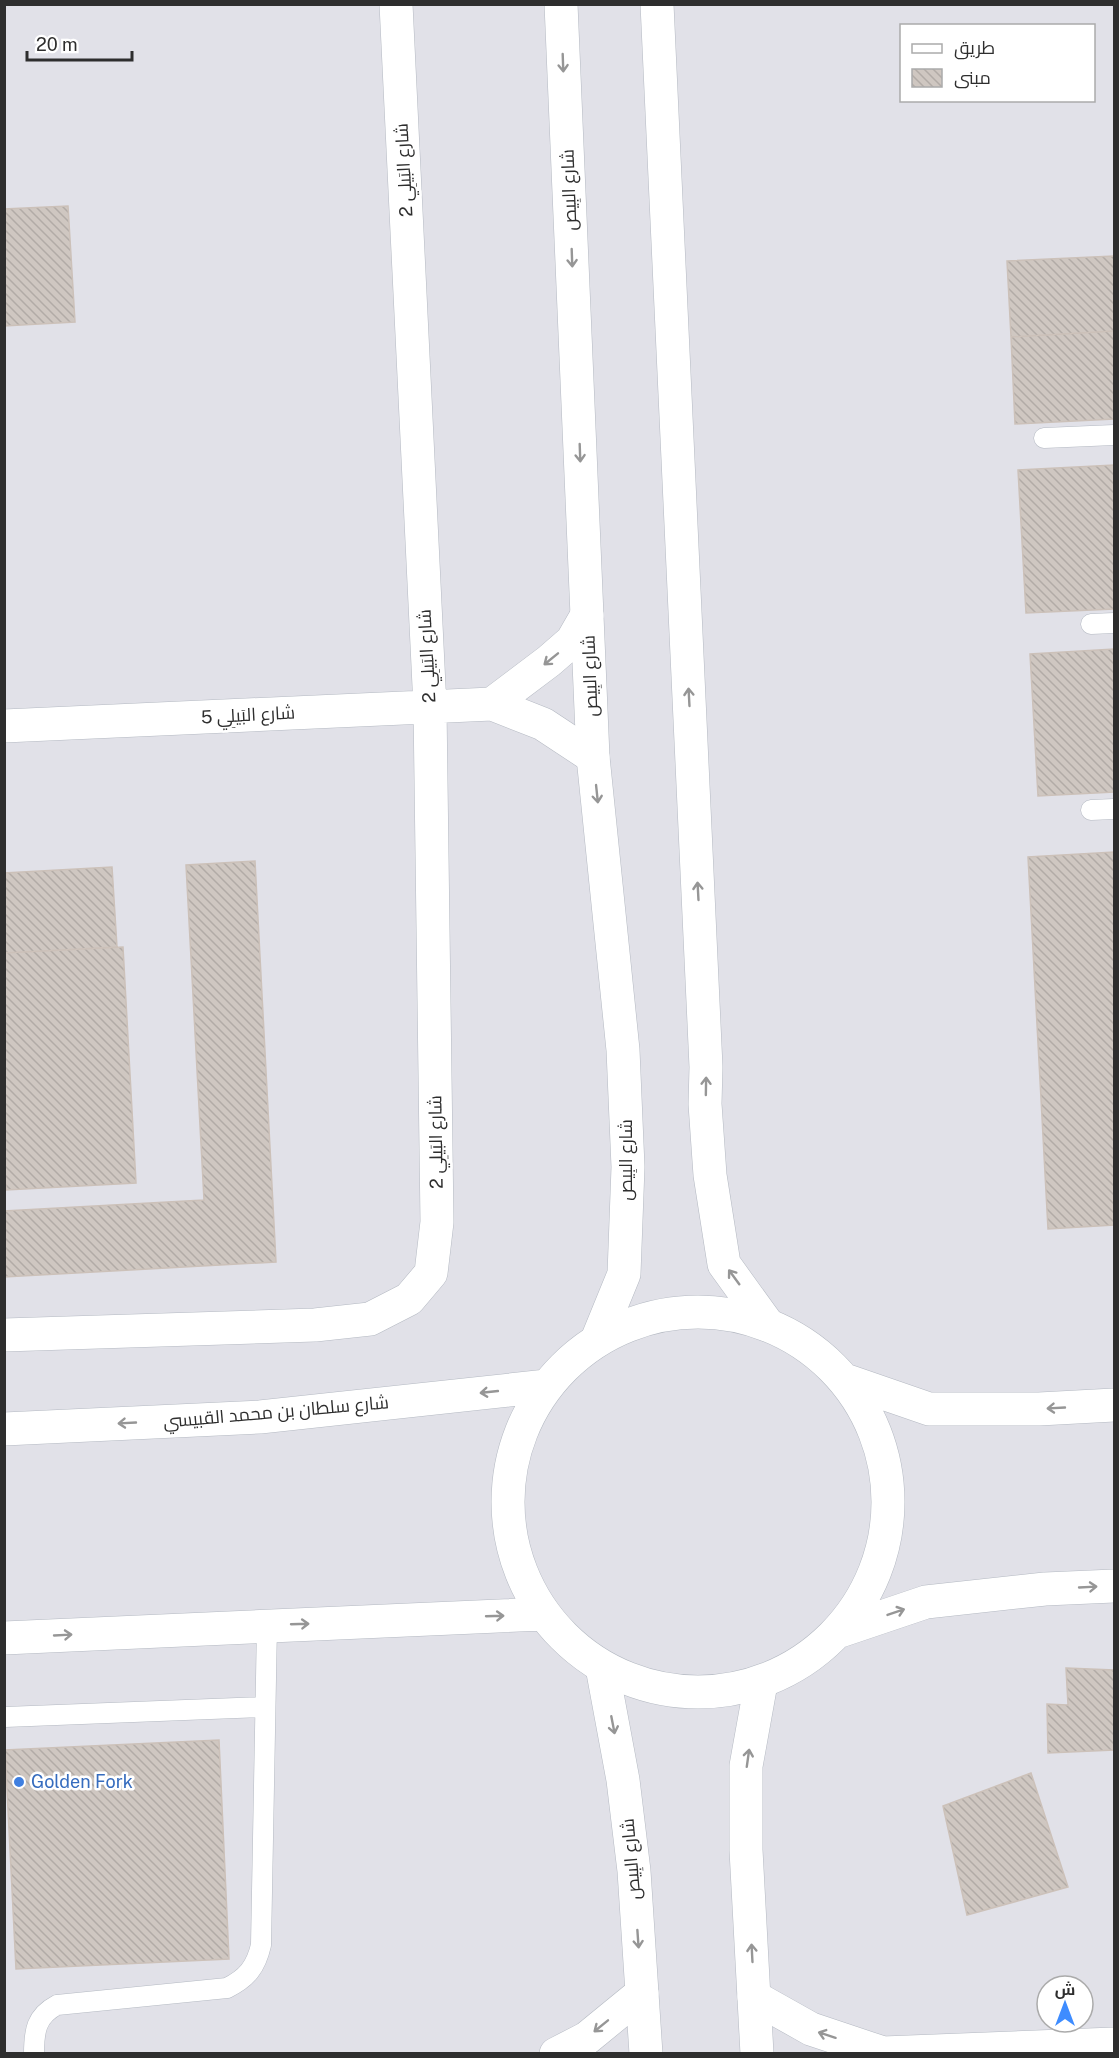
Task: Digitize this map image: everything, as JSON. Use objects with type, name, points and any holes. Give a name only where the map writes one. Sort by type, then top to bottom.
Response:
[{"type":"street","name":"شارع البَيلِي 2","points":[[4,1335],[315,1324],[370,1319],[409,1299],[431,1274],[437,1222],[430,707],[396,4]]},
{"type":"street","name":"شارع البِيص","points":[[561,4],[593,757],[623,1050],[628,1167],[624,1274],[597,1340]]},
{"type":"street","points":[[657,4],[710,1175],[724,1264],[768,1324]]},
{"type":"street","points":[[492,704],[549,662],[572,641],[587,615]]},
{"type":"street","name":"شارع البَيلِي 5","points":[[4,726],[492,704],[543,724],[593,757]]},
{"type":"street","points":[[840,1630],[871,1585],[888,1534],[889,1479],[874,1426],[845,1380],[810,1348],[768,1324],[734,1315],[698,1312],[663,1315],[629,1324],[597,1340],[547,1386],[522,1427],[508,1474],[507,1523],[519,1571],[542,1614],[569,1643],[602,1667],[652,1688],[707,1693],[761,1683],[840,1630],[926,1602],[1045,1589],[1114,1586]]},
{"type":"street","points":[[845,1380],[929,1409],[1039,1409],[1114,1405]]},
{"type":"street","name":"شارع سلطان بن محمد القبيسي","points":[[4,1429],[260,1417],[547,1386]]},
{"type":"street","points":[[4,1638],[542,1614]]},
{"type":"street","name":"شارع البِيص","points":[[602,1667],[623,1780],[634,1871],[645,2054]]},
{"type":"street","points":[[757,2054],[746,1850],[746,1766],[761,1683]]},
{"type":"street","points":[[556,2054],[587,2038],[642,1993]]},
{"type":"street","points":[[754,1997],[811,2030],[883,2053],[1114,2044]]},
{"type":"lane","points":[[1044,438],[1114,435]]},
{"type":"lane","points":[[1092,624],[1114,623]]},
{"type":"lane","points":[[1091,810],[1114,809]]},
{"type":"lane","points":[[34,2054],[35,2029],[39,2018],[57,2004],[227,1988],[240,1982],[251,1972],[258,1959],[261,1945],[267,1625]]},
{"type":"lane","points":[[5,1716],[266,1707]]},
{"type":"shaded area","points":[[5,5],[1114,5],[1114,2053],[5,2054]]},
{"type":"building","points":[[68,206],[75,322],[4,326],[4,209]]},
{"type":"building","points":[[1114,256],[1114,331],[1011,337],[1007,261]]},
{"type":"building","points":[[1114,331],[1114,419],[1015,424],[1011,337]]},
{"type":"building","points":[[1114,465],[1114,609],[1026,613],[1018,470]]},
{"type":"building","points":[[1114,649],[1114,792],[1038,796],[1030,654]]},
{"type":"building","points":[[1114,852],[1114,1225],[1048,1229],[1028,857]]},
{"type":"building","points":[[255,861],[276,1262],[4,1277],[4,1211],[204,1200],[186,865]]},
{"type":"building","points":[[112,867],[117,947],[4,953],[4,873]]},
{"type":"building","points":[[123,947],[136,1183],[6,1190],[4,953]]},
{"type":"building","points":[[1066,1668],[1114,1670],[1114,1750],[1048,1753],[1047,1704],[1068,1705]]},
{"type":"building","points":[[219,1740],[229,1959],[16,1969],[5,1750]]},
{"type":"building","points":[[1031,1773],[1068,1887],[967,1915],[943,1806]]},
{"type":"place","name":"Golden Fork","points":[[19,1782]]}]
